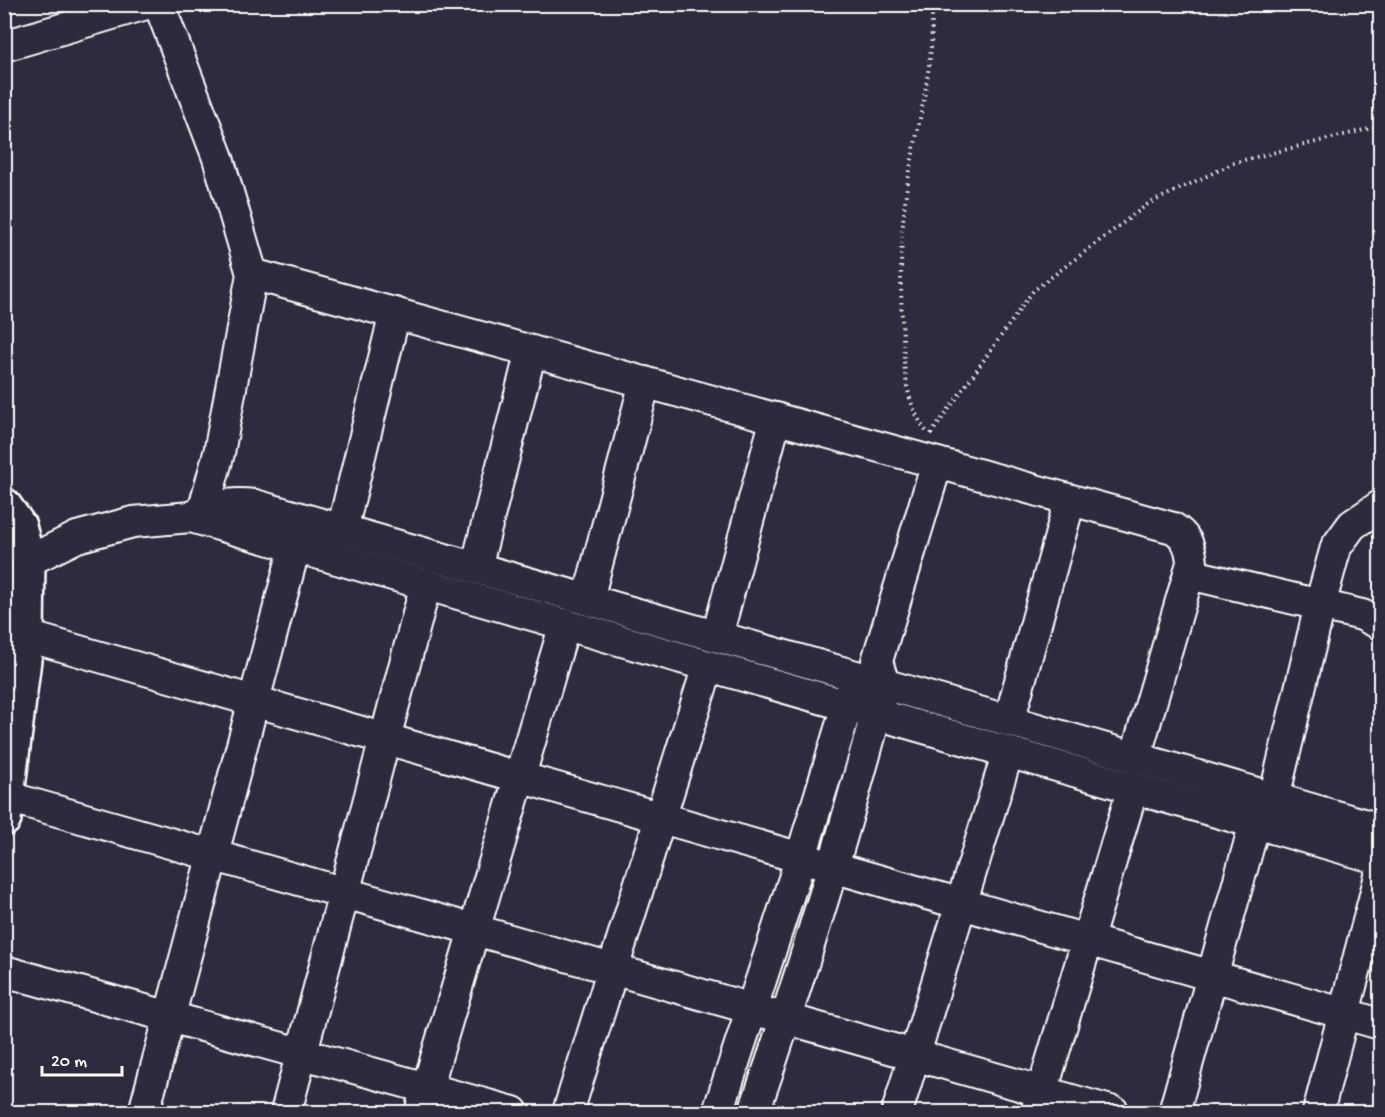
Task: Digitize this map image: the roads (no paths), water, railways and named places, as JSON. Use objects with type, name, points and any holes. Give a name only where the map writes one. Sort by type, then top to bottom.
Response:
[{"type":"street","points":[[4,46],[146,4]]},
{"type":"street","points":[[159,4],[218,158],[252,274],[219,453],[199,515]]},
{"type":"street","points":[[252,274],[1173,528],[1181,533],[1188,542],[1192,552],[1192,563],[1136,758]]},
{"type":"street","points":[[342,530],[394,313]]},
{"type":"street","points":[[476,568],[531,351]]},
{"type":"street","points":[[588,600],[645,382]]},
{"type":"street","points":[[717,636],[776,418]]},
{"type":"street","points":[[718,1113],[801,858],[847,706],[872,674],[938,463]]},
{"type":"street","points":[[1009,721],[1070,500]]},
{"type":"street","points":[[199,515],[212,507],[233,502],[255,505],[717,636],[872,674],[1009,721],[1380,829]]},
{"type":"street","points":[[4,505],[20,526],[16,568],[16,635],[6,808],[213,855],[915,1055],[1039,1102],[1114,1113]]},
{"type":"street","points":[[1274,798],[1336,547],[1352,525],[1380,506]]},
{"type":"street","points":[[16,568],[77,537],[133,522],[199,515],[295,547],[1380,859]]},
{"type":"street","points":[[144,1113],[295,547]]},
{"type":"street","points":[[1189,574],[1362,615],[1380,624]]},
{"type":"street","points":[[286,1113],[426,584]]},
{"type":"street","points":[[423,1100],[565,624]]},
{"type":"street","points":[[16,635],[385,738],[1380,1024]]},
{"type":"street","points":[[568,1113],[708,666]]},
{"type":"street","points":[[754,1113],[787,1019],[834,867],[876,714],[872,674]]},
{"type":"street","points":[[897,1113],[1008,752]]},
{"type":"street","points":[[1039,1102],[1133,788]]},
{"type":"street","points":[[1174,1113],[1255,823]]},
{"type":"street","points":[[1318,1113],[1380,876]]},
{"type":"street","points":[[4,971],[302,1054],[423,1100],[513,1113]]}]
